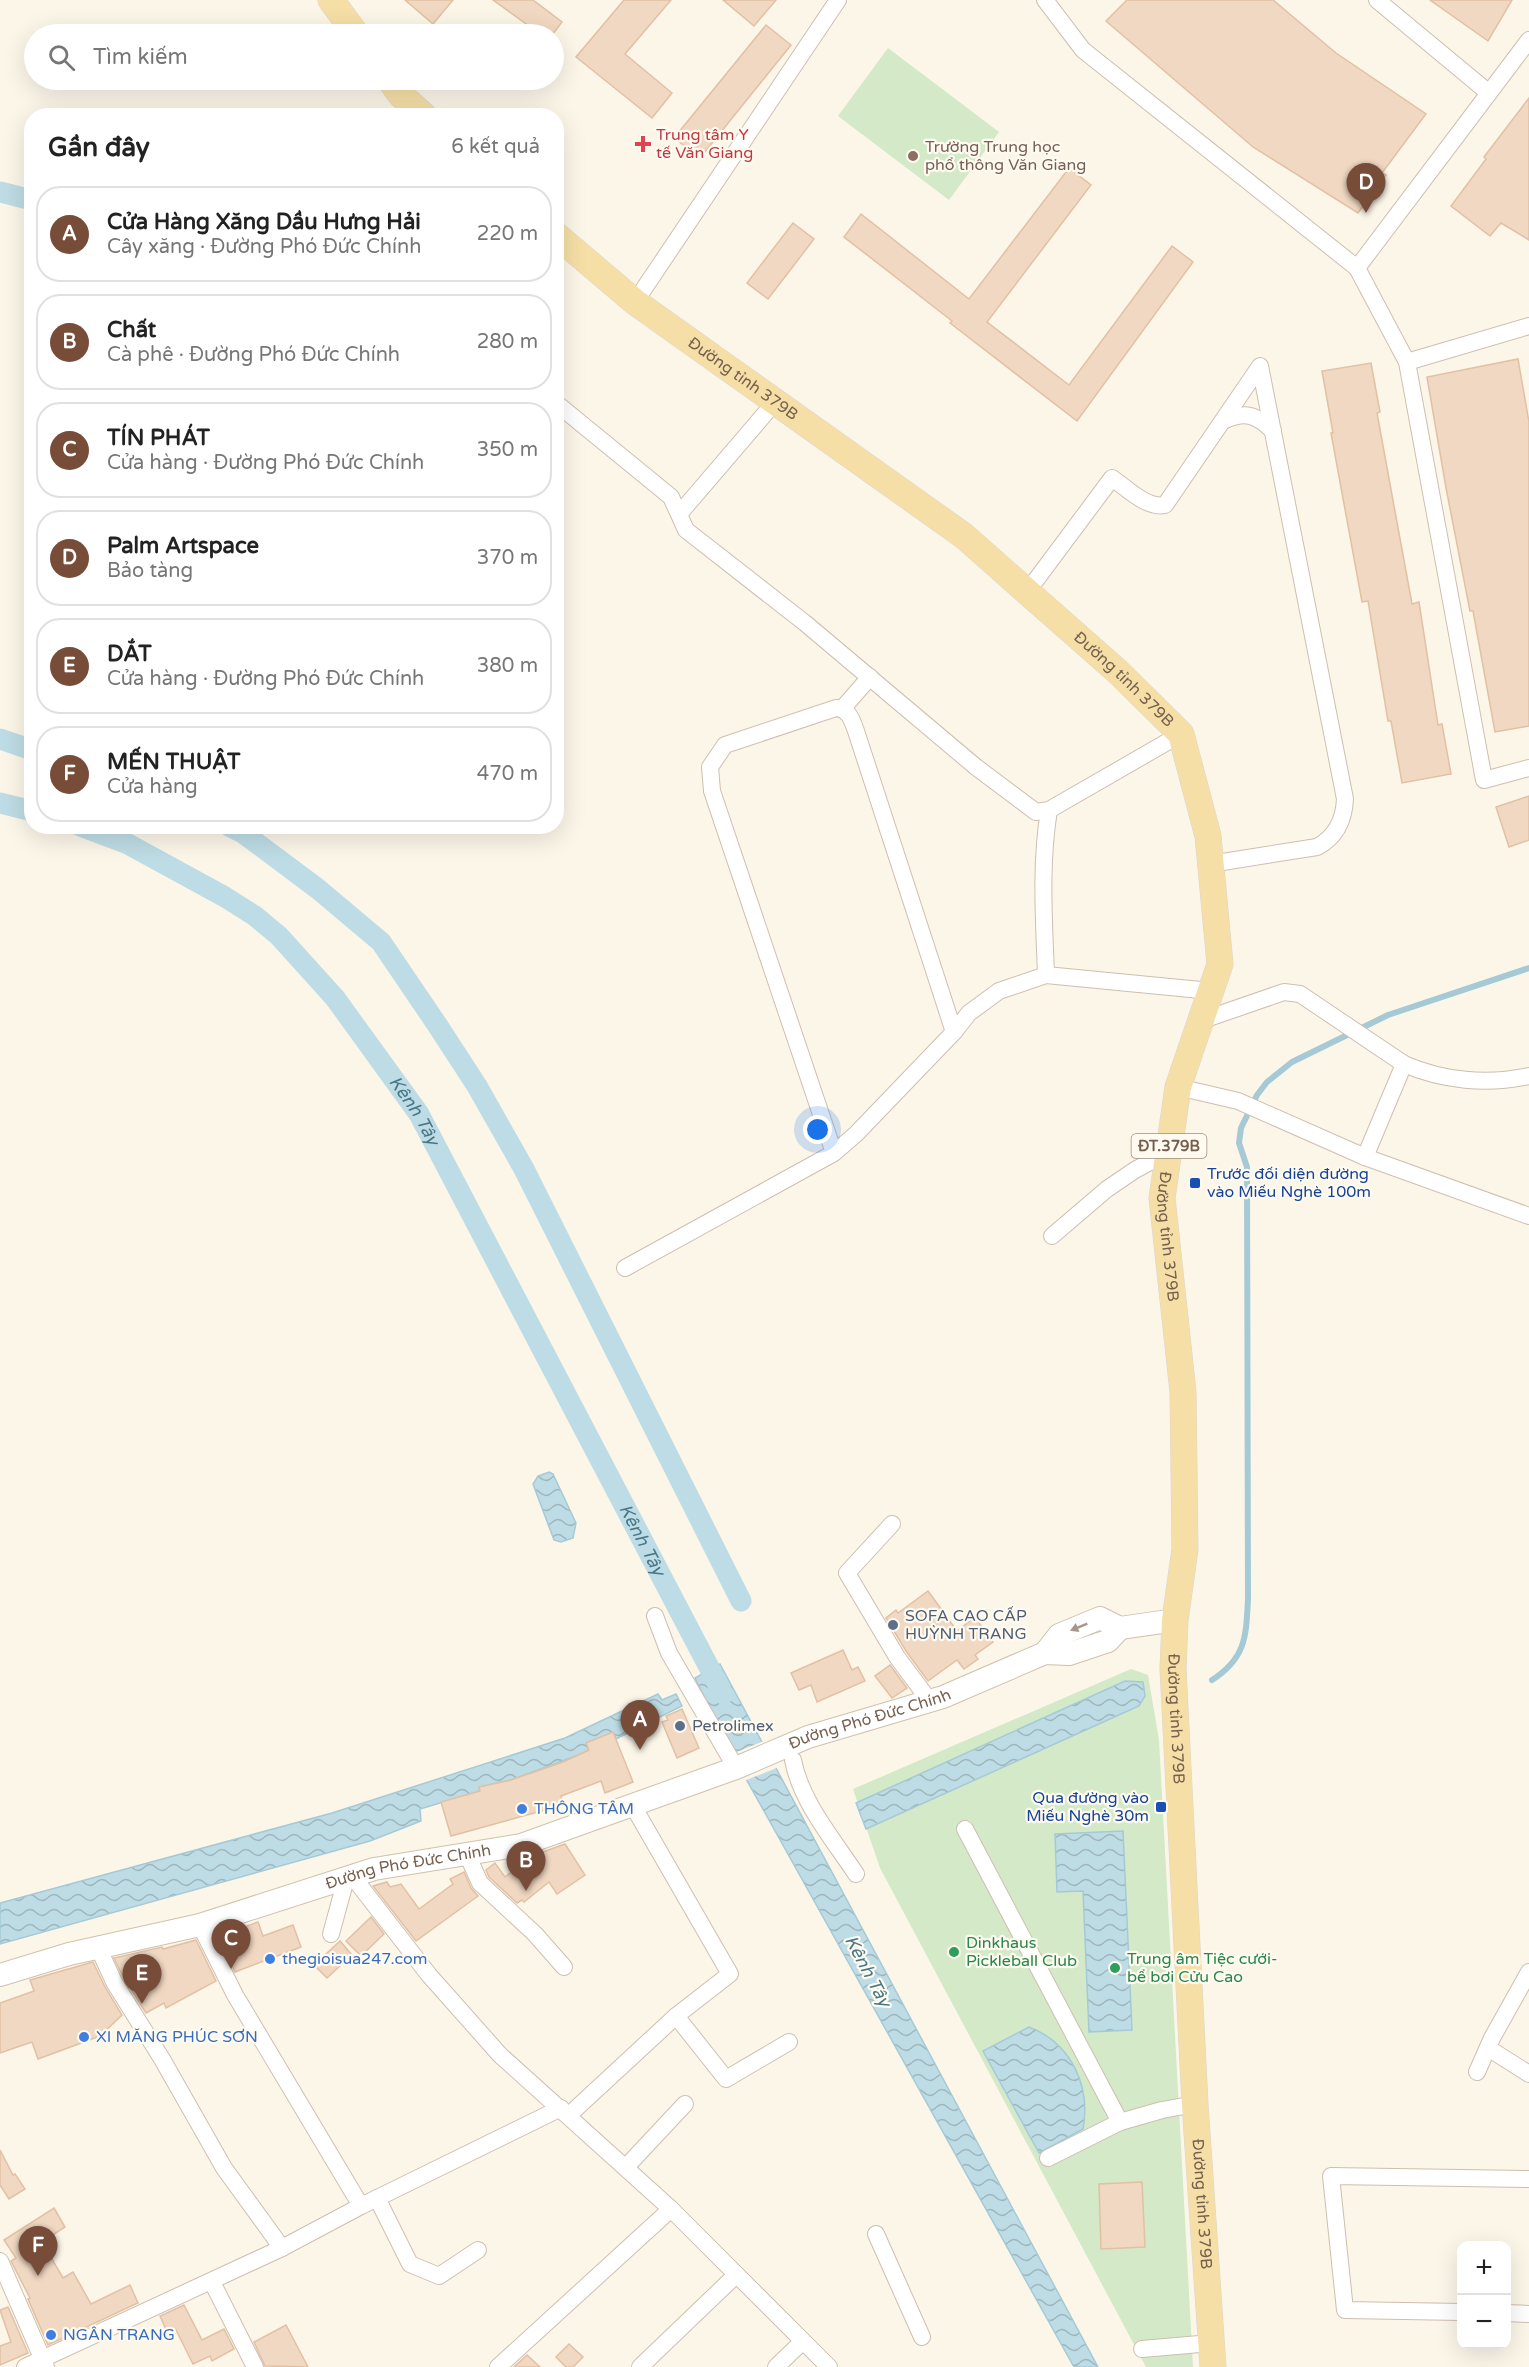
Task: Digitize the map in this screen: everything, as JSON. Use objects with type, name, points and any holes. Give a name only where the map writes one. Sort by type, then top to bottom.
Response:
[{"type":"main road","points":[[331,0],[349,24]]},
{"type":"main road","points":[[397,90],[415,108]]},
{"type":"main road","name":"Đường tỉnh 379B","points":[[564,242],[635,302],[964,536],[1117,671],[1181,734],[1208,836],[1220,964],[1178,1087],[1162,1198],[1183,1392],[1185,1549],[1175,1620],[1173,1669],[1195,2104],[1212,2355]]},
{"type":"main road","name":"Đường Phó Đức Chính","points":[[0,1976],[69,1953],[201,1925],[374,1869],[521,1845],[732,1769],[789,1754],[808,1737],[943,1696],[1045,1653],[1059,1635],[1100,1618],[1120,1628],[1175,1620]]},
{"type":"street","points":[[635,302],[838,0]]},
{"type":"street","points":[[1045,0],[1083,50],[1357,268],[1407,362],[1484,780],[1529,768]]},
{"type":"street","points":[[1377,0],[1489,93]]},
{"type":"street","points":[[1357,268],[1529,40]]},
{"type":"street","points":[[1407,362],[1529,326]]},
{"type":"street","points":[[1027,592],[1112,478],[1150,504],[1158,507],[1165,505],[1260,366],[1345,799],[1344,813],[1337,830],[1328,842],[1317,847],[1210,864]]},
{"type":"street","points":[[680,513],[776,402]]},
{"type":"street","points":[[564,410],[671,497],[686,530],[805,623],[976,766],[1036,812],[1049,810],[1181,734]]},
{"type":"street","points":[[1223,421],[1236,415],[1247,415],[1264,422],[1273,431]]},
{"type":"street","points":[[842,709],[870,678]]},
{"type":"street","points":[[834,1153],[712,791],[710,767],[725,745],[836,708],[842,709],[850,716],[954,1032]]},
{"type":"street","points":[[1046,975],[1043,885],[1045,833],[1049,810]]},
{"type":"street","points":[[625,1268],[834,1153],[856,1134],[954,1032],[969,1013],[999,991],[1046,975],[1211,992]]},
{"type":"street","points":[[1200,1021],[1284,992],[1300,994],[1398,1061],[1437,1076],[1507,1081],[1529,1076]]},
{"type":"street","points":[[1365,1156],[1398,1061]]},
{"type":"street","points":[[1178,1087],[1238,1101],[1365,1156],[1529,1216]]},
{"type":"street","points":[[1052,1236],[1107,1189],[1168,1152]]},
{"type":"street","points":[[892,1524],[847,1573],[897,1657],[928,1700]]},
{"type":"street","points":[[655,1616],[669,1653],[732,1769]]},
{"type":"street","points":[[789,1754],[811,1806],[856,1874]]},
{"type":"street","points":[[25,2367],[44,2363],[282,2248],[377,2198],[565,2111],[676,2016],[730,1974],[633,1806]]},
{"type":"street","points":[[965,1829],[1120,2122]]},
{"type":"street","points":[[467,1854],[480,1883],[535,1934],[564,1967]]},
{"type":"street","points":[[330,1934],[349,1878]]},
{"type":"street","points":[[349,1878],[429,1975],[500,2055],[565,2111],[671,2209],[829,2367]]},
{"type":"street","points":[[201,1925],[235,1995],[361,2206]]},
{"type":"street","points":[[98,1947],[114,1982],[162,2059],[224,2168],[282,2248]]},
{"type":"street","points":[[1477,2072],[1529,1972]]},
{"type":"street","points":[[676,2016],[726,2079],[789,2042]]},
{"type":"street","points":[[1488,2048],[1529,2074]]},
{"type":"street","points":[[626,2167],[685,2104]]},
{"type":"street","points":[[1048,2158],[1120,2122],[1162,2110],[1195,2104]]},
{"type":"street","points":[[1457,2312],[1345,2310],[1331,2176],[1529,2179]]},
{"type":"street","points":[[377,2198],[410,2264],[439,2276],[478,2250]]},
{"type":"street","points":[[498,2367],[671,2209]]},
{"type":"street","points":[[876,2234],[922,2337]]},
{"type":"street","points":[[0,2261],[44,2363]]},
{"type":"street","points":[[640,2367],[736,2275]]},
{"type":"street","points":[[212,2282],[255,2367]]},
{"type":"street","points":[[1511,2313],[1529,2313]]},
{"type":"street","points":[[776,2367],[802,2342]]},
{"type":"street","points":[[1142,2349],[1212,2355]]},
{"type":"green space","points":[[888,48],[999,132],[949,200],[838,116]]},
{"type":"green space","points":[[1131,1669],[1148,1675],[1159,1740],[1193,2367],[1146,2367],[880,1868],[853,1789]]},
{"type":"water","points":[[549,1472],[553,1474],[576,1523],[573,1538],[561,1542],[554,1540],[533,1484],[538,1476]]},
{"type":"water","points":[[720,1664],[1098,2367],[1074,2367],[731,1752],[695,1678]]},
{"type":"water","points":[[1125,1681],[1143,1682],[1145,1696],[1139,1706],[866,1829],[856,1803]]},
{"type":"water","points":[[658,1694],[662,1700],[676,1694],[682,1706],[616,1739],[613,1733],[586,1743],[589,1751],[511,1780],[479,1787],[480,1791],[420,1809],[421,1821],[370,1841],[0,1944],[0,1903],[332,1813],[565,1738]]},
{"type":"water","points":[[1123,1831],[1132,2030],[1089,2032],[1083,1891],[1057,1892],[1055,1834]]},
{"type":"water","points":[[1029,2027],[1044,2034],[1067,2055],[1081,2082],[1084,2097],[1083,2129],[1039,2153],[983,2051]]},
{"type":"pier","points":[[764,1741],[779,1767],[744,1781],[729,1755]]},
{"type":"building","points":[[405,0],[453,0],[433,24]]},
{"type":"building","points":[[493,0],[533,0],[562,22],[560,24],[526,24]]},
{"type":"building","points":[[624,0],[671,0],[625,54],[672,93],[652,118],[576,57]]},
{"type":"building","points":[[723,0],[776,0],[754,26]]},
{"type":"building","points":[[1127,0],[1273,0],[1336,53],[1426,114],[1382,173],[1386,175],[1358,213],[1253,147],[1106,21]]},
{"type":"building","points":[[1430,0],[1512,0],[1488,41]]},
{"type":"building","points":[[766,25],[791,45],[700,158],[674,138]]},
{"type":"building","points":[[1529,98],[1529,240],[1501,223],[1490,236],[1451,206],[1486,159],[1484,157]]},
{"type":"building","points":[[1069,168],[1091,185],[987,322],[1069,385],[1172,246],[1193,262],[1077,421],[844,237],[861,214],[969,299]]},
{"type":"building","points":[[793,223],[814,239],[768,299],[747,283]]},
{"type":"building","points":[[1518,359],[1529,422],[1529,726],[1495,732],[1473,611],[1470,611],[1446,488],[1427,377]]},
{"type":"building","points":[[1371,363],[1380,412],[1377,413],[1412,604],[1419,602],[1438,725],[1442,724],[1451,774],[1402,783],[1391,721],[1388,721],[1368,601],[1362,602],[1322,371]]},
{"type":"building","points":[[1529,796],[1529,840],[1509,847],[1496,807]]},
{"type":"building","points":[[928,1591],[957,1631],[975,1617],[993,1642],[975,1655],[978,1659],[964,1669],[957,1660],[928,1681],[886,1618],[896,1610],[898,1613]]},
{"type":"building","points":[[843,1650],[852,1670],[858,1667],[865,1681],[817,1702],[811,1685],[799,1690],[791,1673]]},
{"type":"building","points":[[890,1665],[907,1688],[892,1698],[875,1676]]},
{"type":"building","name":"Petrolimex","points":[[682,1709],[699,1748],[677,1758],[662,1722],[668,1720],[666,1716]]},
{"type":"building","points":[[613,1732],[633,1782],[605,1793],[601,1781],[561,1796],[563,1805],[451,1836],[441,1802],[480,1791],[479,1787],[511,1780],[563,1762],[589,1750],[586,1743]]},
{"type":"building","points":[[565,1844],[585,1875],[557,1894],[549,1882],[524,1902],[522,1900],[517,1903],[489,1877],[486,1870],[495,1863],[505,1877],[532,1856]]},
{"type":"building","points":[[464,1872],[471,1888],[478,1896],[416,1941],[373,1886],[387,1882],[390,1887],[401,1884],[419,1909],[453,1884],[450,1879]]},
{"type":"building","points":[[371,1917],[384,1934],[361,1956],[346,1941]]},
{"type":"building","points":[[258,1922],[263,1936],[293,1925],[301,1947],[235,1972],[218,1937]]},
{"type":"building","points":[[196,1940],[216,1981],[166,2008],[164,2003],[146,2013],[114,1958]]},
{"type":"building","points":[[340,1941],[352,1955],[327,1978],[314,1965]]},
{"type":"building","points":[[93,1962],[122,2015],[100,2036],[38,2059],[32,2042],[0,2053],[0,2003],[34,1991],[30,1980]]},
{"type":"building","points":[[0,2150],[13,2175],[15,2174],[25,2189],[9,2199],[0,2185]]},
{"type":"building","points":[[1142,2182],[1145,2247],[1101,2249],[1099,2184]]},
{"type":"building","points":[[54,2208],[65,2227],[42,2242],[63,2278],[73,2272],[91,2304],[130,2285],[138,2303],[48,2345],[28,2299],[30,2298],[11,2261],[16,2258],[4,2240]]},
{"type":"building","points":[[184,2305],[202,2340],[224,2329],[234,2349],[212,2361],[210,2356],[193,2364],[176,2330],[168,2334],[160,2316]]},
{"type":"building","points":[[8,2307],[28,2353],[0,2365],[0,2346],[11,2342],[0,2310]]},
{"type":"building","points":[[286,2325],[308,2367],[265,2366],[254,2342]]},
{"type":"building","points":[[569,2344],[583,2357],[573,2367],[566,2367],[556,2357]]},
{"type":"building","points":[[527,2355],[540,2367],[514,2367]]},
{"type":"waterway","points":[[0,192],[24,198]]},
{"type":"waterway","points":[[0,739],[24,747]]},
{"type":"waterway","name":"Kênh Tây","points":[[0,803],[24,809]]},
{"type":"waterway","name":"Kênh Tây","points":[[101,834],[128,844],[225,897],[255,916],[279,936],[335,998],[419,1114],[723,1694]]},
{"type":"waterway","points":[[244,834],[318,889],[381,942],[477,1086],[524,1169],[741,1601]]},
{"type":"waterway","points":[[1212,1680],[1223,1672],[1238,1655],[1245,1636],[1248,1599],[1247,1167],[1239,1143],[1241,1128],[1257,1095],[1267,1082],[1292,1062],[1388,1015],[1529,968]]},
{"type":"place","name":"Trung tâm Y tế Văn Giang","points":[[643,144]]},
{"type":"place","name":"Trường Trung học phổ thông Văn Giang","points":[[913,156]]},
{"type":"place","name":"Palm Artspace","points":[[1366,213]]},
{"type":"place","name":"Trước đối diện đường vào Miếu Nghè 100m","points":[[1195,1183]]},
{"type":"place","name":"SOFA CAO CẤP HUỲNH TRANG","points":[[893,1625]]},
{"type":"place","name":"Petrolimex","points":[[680,1726]]},
{"type":"place","name":"Cửa Hàng Xăng Dầu Hưng Hải","points":[[640,1750]]},
{"type":"place","name":"Qua đường vào Miếu Nghè 30m","points":[[1161,1807]]},
{"type":"place","name":"THÔNG TÂM","points":[[522,1809]]},
{"type":"place","name":"Chất","points":[[526,1891]]},
{"type":"place","name":"Dinkhaus Pickleball Club","points":[[954,1952]]},
{"type":"place","name":"thegioisua247.com","points":[[270,1959]]},
{"type":"place","name":"Trung âm Tiệc cưới- bể bơi Cửu Cao","points":[[1115,1968]]},
{"type":"place","name":"TÍN PHÁT","points":[[231,1969]]},
{"type":"place","name":"DẮT","points":[[142,2004]]},
{"type":"place","name":"XI MĂNG PHÚC SƠN","points":[[84,2037]]},
{"type":"place","name":"MẾN THUẬT","points":[[38,2276]]},
{"type":"place","name":"NGÂN TRANG","points":[[51,2335]]}]
